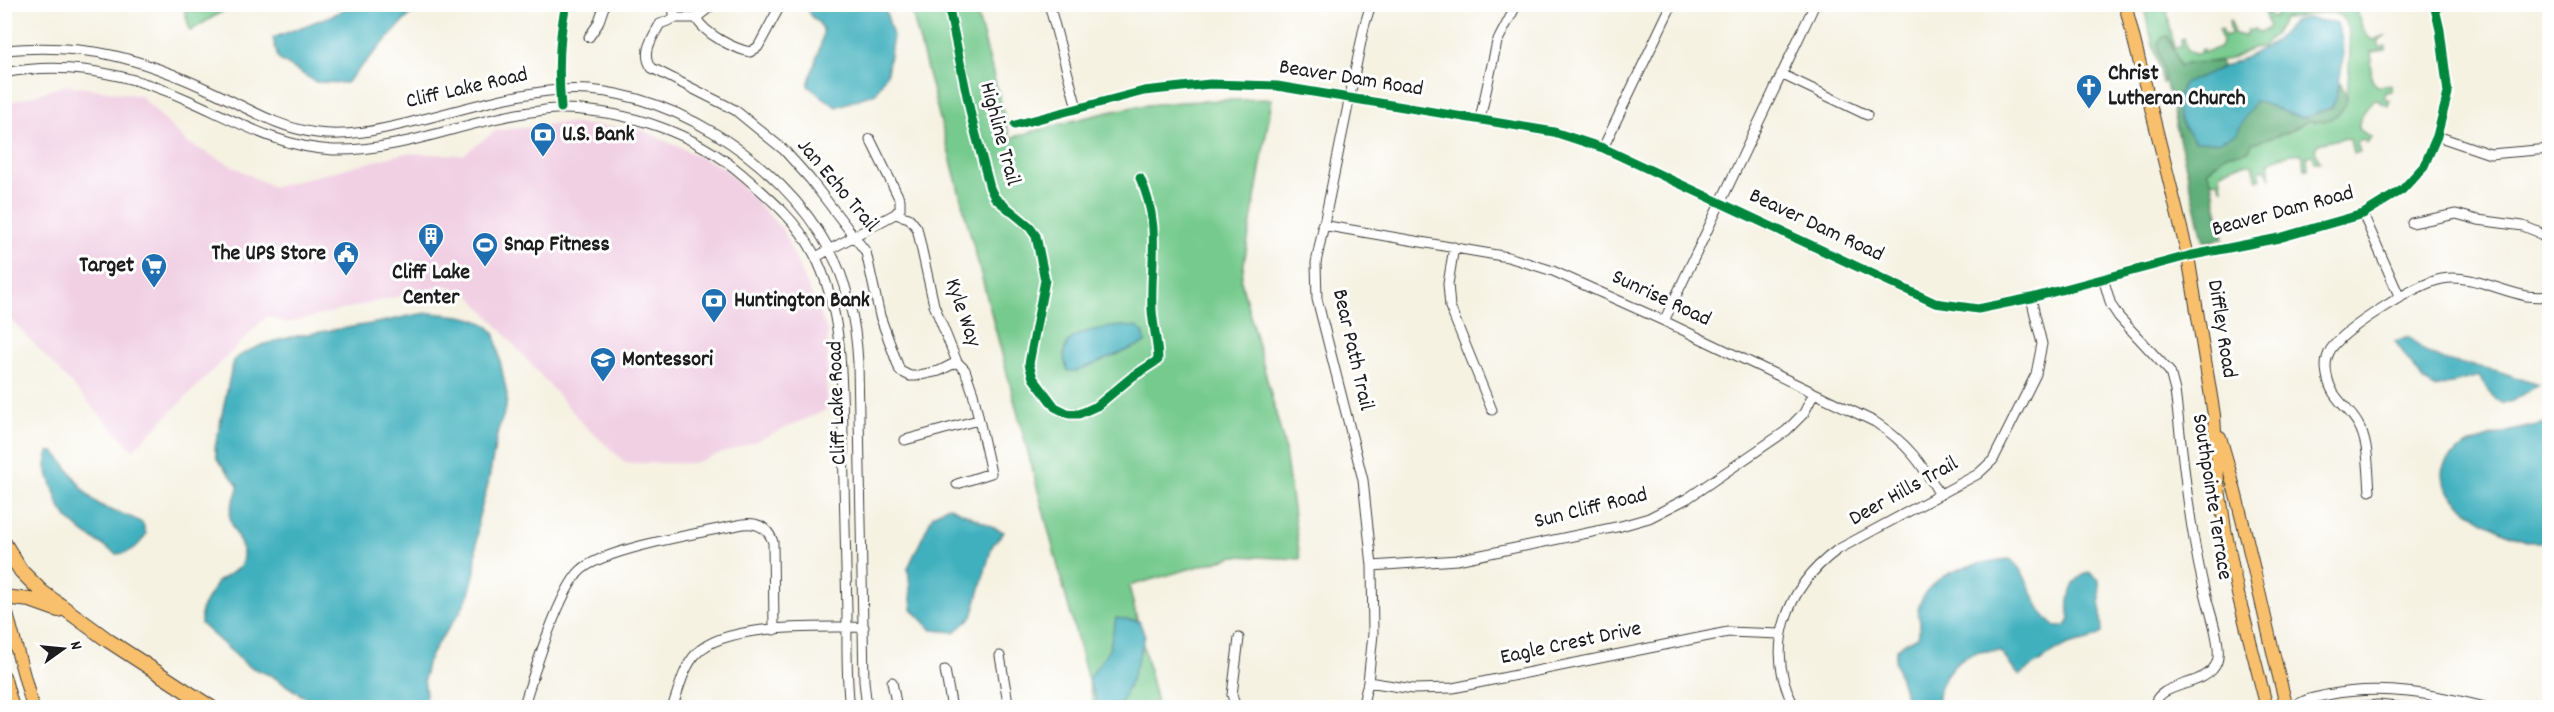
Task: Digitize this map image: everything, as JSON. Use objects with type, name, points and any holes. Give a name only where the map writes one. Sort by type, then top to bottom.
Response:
[{"type":"highway","points":[[4,543],[21,571],[42,592],[212,708]]},
{"type":"highway","points":[[4,597],[30,600],[77,618]]},
{"type":"main road","name":"Diffley Road","points":[[2125,4],[2188,256],[2214,415],[2218,482],[2225,529],[2238,594],[2267,708]]},
{"type":"main road","name":"Diffley Road","points":[[2214,415],[2233,479],[2258,593],[2287,708]]},
{"type":"main road","points":[[4,603],[32,705]]},
{"type":"main road","points":[[4,676],[12,702]]},
{"type":"street","points":[[561,108],[558,74],[561,29],[567,4]]},
{"type":"street","points":[[589,37],[598,24],[605,4]]},
{"type":"street","points":[[672,4],[675,18],[696,18],[714,4]]},
{"type":"street","points":[[696,18],[701,28],[742,51],[750,52],[758,47],[780,4]]},
{"type":"street","points":[[1049,4],[1077,108]]},
{"type":"street","name":"Bear Path Trail","points":[[1362,708],[1368,682],[1373,634],[1372,566],[1363,480],[1317,299],[1316,263],[1349,97],[1371,4]]},
{"type":"street","points":[[1480,119],[1497,42],[1517,4]]},
{"type":"street","points":[[1603,147],[1672,4]]},
{"type":"street","points":[[1664,321],[1815,4]]},
{"type":"street","name":"Beaver Dam Road","points":[[1015,125],[1144,92],[1210,84],[1277,86],[1554,132],[1603,147],[1935,303],[1978,309],[2031,298],[2188,256],[2279,238],[2363,214],[2402,190],[2424,166],[2438,136],[2448,93],[2440,30],[2434,4]]},
{"type":"street","name":"Jan Echo Trail","points":[[675,18],[660,24],[646,53],[652,68],[735,111],[784,150],[810,179],[854,238],[863,245],[869,261],[878,308],[900,371],[915,376],[939,371],[957,362]]},
{"type":"street","name":"Cliff Lake Road","points":[[4,50],[85,49],[139,62],[188,81],[256,115],[291,129],[320,134],[375,131],[506,98],[559,90],[621,94],[690,119],[727,140],[781,185],[802,209],[830,250],[844,284],[857,339],[867,708]]},
{"type":"street","name":"Cliff Lake Road","points":[[4,73],[33,67],[62,67],[147,84],[282,141],[316,150],[342,151],[388,145],[512,115],[561,108],[620,115],[652,124],[690,138],[728,162],[782,209],[801,231],[816,257],[838,334],[850,708]]},
{"type":"street","points":[[1781,74],[1867,115]]},
{"type":"street","points":[[2438,136],[2490,154],[2550,148]]},
{"type":"street","points":[[816,257],[854,238],[895,214],[900,208],[900,200],[870,140]]},
{"type":"street","name":"Kyle Way","points":[[895,214],[909,218],[917,228],[934,305],[957,362],[968,377],[991,473],[957,484]]},
{"type":"street","points":[[2363,214],[2400,298]]},
{"type":"street","points":[[2412,223],[2456,214],[2478,220],[2523,226],[2538,232],[2550,243]]},
{"type":"street","name":"Sunrise Road","points":[[1322,225],[1508,257],[1553,271],[1664,321],[1875,422],[1898,436],[1921,461],[1940,495]]},
{"type":"street","points":[[1454,247],[1448,284],[1450,307],[1492,410]]},
{"type":"street","name":"Southpointe Terrace","points":[[2103,278],[2111,305],[2119,317],[2170,372],[2175,391],[2195,545],[2216,632],[2217,662],[2205,677],[2165,691],[2154,702],[2154,708]]},
{"type":"street","points":[[2370,491],[2360,426],[2331,392],[2325,366],[2332,347],[2363,320],[2400,298],[2442,279],[2466,279],[2526,296],[2550,296]]},
{"type":"street","name":"Deer Hills Trail","points":[[1795,708],[1784,688],[1780,634],[1794,594],[1819,564],[1837,550],[1978,474],[1993,460],[2036,374],[2042,344],[2031,298]]},
{"type":"street","name":"Sun Cliff Road","points":[[1372,566],[1457,560],[1621,526],[1649,518],[1688,498],[1786,431],[1804,413],[1814,393]]},
{"type":"street","points":[[905,440],[978,420]]},
{"type":"street","points":[[523,708],[566,589],[582,569],[602,557],[742,524],[759,525],[768,532],[773,543],[774,630]]},
{"type":"street","points":[[672,708],[688,664],[703,647],[722,637],[774,630],[864,627]]},
{"type":"street","name":"Eagle Crest Drive","points":[[1368,682],[1413,689],[1453,688],[1728,632],[1780,634]]},
{"type":"street","points":[[1236,708],[1232,695],[1239,638]]},
{"type":"street","points":[[1000,656],[1009,708]]},
{"type":"street","points":[[945,670],[952,708]]},
{"type":"street","points":[[892,682],[897,708]]},
{"type":"street","points":[[2292,708],[2304,700],[2370,690],[2415,693],[2489,708]]},
{"type":"street","points":[[2344,708],[2379,705],[2406,708]]},
{"type":"shaded area","points":[[66,85],[141,96],[186,142],[273,187],[406,153],[463,155],[495,131],[563,123],[640,129],[725,169],[783,230],[828,332],[826,410],[754,442],[693,463],[626,463],[586,427],[471,296],[446,285],[287,323],[267,316],[133,450],[5,313],[5,104]]},
{"type":"green space","points":[[183,4],[233,4],[233,5],[190,31]]},
{"type":"green space","points":[[910,5],[975,5],[1010,138],[1096,115],[1148,105],[1272,99],[1241,281],[1284,444],[1300,559],[1235,556],[1129,586],[1158,707],[1095,707]]},
{"type":"green space","points":[[2143,5],[2166,5],[2174,48],[2181,47],[2181,39],[2184,38],[2187,51],[2195,54],[2201,53],[2200,50],[2203,49],[2204,52],[2220,48],[2222,42],[2219,29],[2222,29],[2225,36],[2231,34],[2229,21],[2231,20],[2234,34],[2245,36],[2247,31],[2256,29],[2257,32],[2264,31],[2269,27],[2264,12],[2268,12],[2271,18],[2277,16],[2274,5],[2366,5],[2358,8],[2358,12],[2366,34],[2372,40],[2387,35],[2377,41],[2379,47],[2386,47],[2386,50],[2371,52],[2372,60],[2370,61],[2372,80],[2377,86],[2391,85],[2392,91],[2385,92],[2384,98],[2390,100],[2388,106],[2375,99],[2364,112],[2358,129],[2371,137],[2367,143],[2362,139],[2357,143],[2360,152],[2353,154],[2350,139],[2343,138],[2318,144],[2315,149],[2320,162],[2315,162],[2313,155],[2307,156],[2308,169],[2305,169],[2302,154],[2276,158],[2268,163],[2271,178],[2265,169],[2259,171],[2261,178],[2257,180],[2253,165],[2235,166],[2220,174],[2222,189],[2218,181],[2212,182],[2207,171],[2225,155],[2249,150],[2252,143],[2296,128],[2308,120],[2314,122],[2337,115],[2347,99],[2350,51],[2349,34],[2342,16],[2319,13],[2284,19],[2274,35],[2262,47],[2253,48],[2230,59],[2196,64],[2187,63],[2180,66],[2168,36],[2158,42],[2165,79],[2163,83]]},
{"type":"green space","points":[[2168,36],[2180,66],[2220,61],[2222,66],[2217,70],[2251,104],[2255,100],[2294,116],[2305,117],[2332,107],[2340,83],[2345,91],[2344,107],[2333,117],[2325,120],[2308,120],[2289,132],[2252,143],[2249,150],[2225,155],[2207,171],[2212,182],[2224,239],[2204,242],[2159,55],[2158,42]]},
{"type":"water","points":[[350,5],[419,5],[346,83],[316,82],[278,59],[273,38],[338,13]]},
{"type":"water","points":[[807,5],[884,5],[893,36],[887,73],[876,93],[836,107],[808,86],[823,31],[819,23],[810,15]]},
{"type":"water","points":[[2306,18],[2336,23],[2340,32],[2342,65],[2332,107],[2300,117],[2255,101],[2236,134],[2217,142],[2195,141],[2184,128],[2178,115],[2178,101],[2183,84],[2249,56],[2273,43],[2294,21]]},
{"type":"water","points":[[430,313],[467,317],[484,323],[490,328],[495,335],[507,395],[506,408],[498,430],[488,484],[478,520],[475,571],[469,594],[427,663],[424,679],[426,694],[424,703],[419,707],[320,707],[272,676],[248,666],[201,624],[201,610],[217,582],[240,567],[243,560],[242,548],[230,517],[238,485],[217,459],[215,448],[233,361],[262,345],[301,335]]},
{"type":"water","points":[[1121,326],[1137,327],[1144,333],[1145,343],[1077,371],[1068,371],[1064,358],[1065,348],[1070,340],[1087,331]]},
{"type":"water","points":[[2409,337],[2439,358],[2494,370],[2538,385],[2517,399],[2504,403],[2493,397],[2479,376],[2435,388],[2424,382],[2395,341]]},
{"type":"water","points":[[2549,422],[2549,539],[2532,542],[2488,524],[2472,513],[2447,489],[2442,476],[2445,464],[2464,447],[2492,436]]},
{"type":"water","points":[[48,452],[54,452],[93,500],[143,524],[146,534],[137,546],[126,553],[116,554],[84,533],[68,519],[59,506],[46,467]]},
{"type":"water","points":[[948,506],[1004,532],[992,546],[972,617],[955,632],[932,630],[912,609],[908,568],[933,515]]},
{"type":"water","points":[[2010,559],[2023,574],[2041,610],[2056,627],[2066,626],[2070,620],[2069,598],[2077,580],[2089,572],[2099,580],[2102,633],[2092,639],[2060,649],[2019,675],[2000,651],[1972,654],[1958,662],[1946,675],[1940,687],[1936,707],[1909,707],[1895,663],[1896,650],[1904,643],[1918,637],[1920,623],[1918,612],[1923,597],[1931,586],[1955,571],[1968,566]]},
{"type":"water","points":[[1116,618],[1139,621],[1145,636],[1133,676],[1119,707],[1100,707],[1088,680],[1109,650]]},
{"type":"cycle path","points":[[561,108],[559,56],[566,4]]},
{"type":"cycle path","name":"Highline Trail","points":[[948,4],[972,120],[990,188],[995,198],[1028,225],[1036,236],[1045,280],[1029,364],[1033,378],[1055,407],[1069,414],[1079,414],[1097,406],[1132,377],[1158,360],[1152,310],[1153,228],[1147,195],[1140,178]]},
{"type":"cycle path","name":"Highline Trail","points":[[1015,125],[1144,91],[1210,84],[1277,86],[1554,132],[1603,148],[1935,303],[1978,309],[2031,298],[2188,256],[2279,238],[2363,214],[2402,190],[2424,166],[2437,136],[2448,93],[2440,30],[2434,4]]},
{"type":"place","name":"Christ Lutheran Church","points":[[2089,110]]},
{"type":"place","name":"U.S. Bank","points":[[543,158]]},
{"type":"place","name":"Cliff Lake Center","points":[[431,259]]},
{"type":"place","name":"Snap Fitness","points":[[485,268]]},
{"type":"place","name":"The UPS Store","points":[[346,277]]},
{"type":"place","name":"Target","points":[[154,289]]},
{"type":"place","name":"Huntington Bank","points":[[714,324]]},
{"type":"place","name":"Montessori","points":[[603,383]]}]
